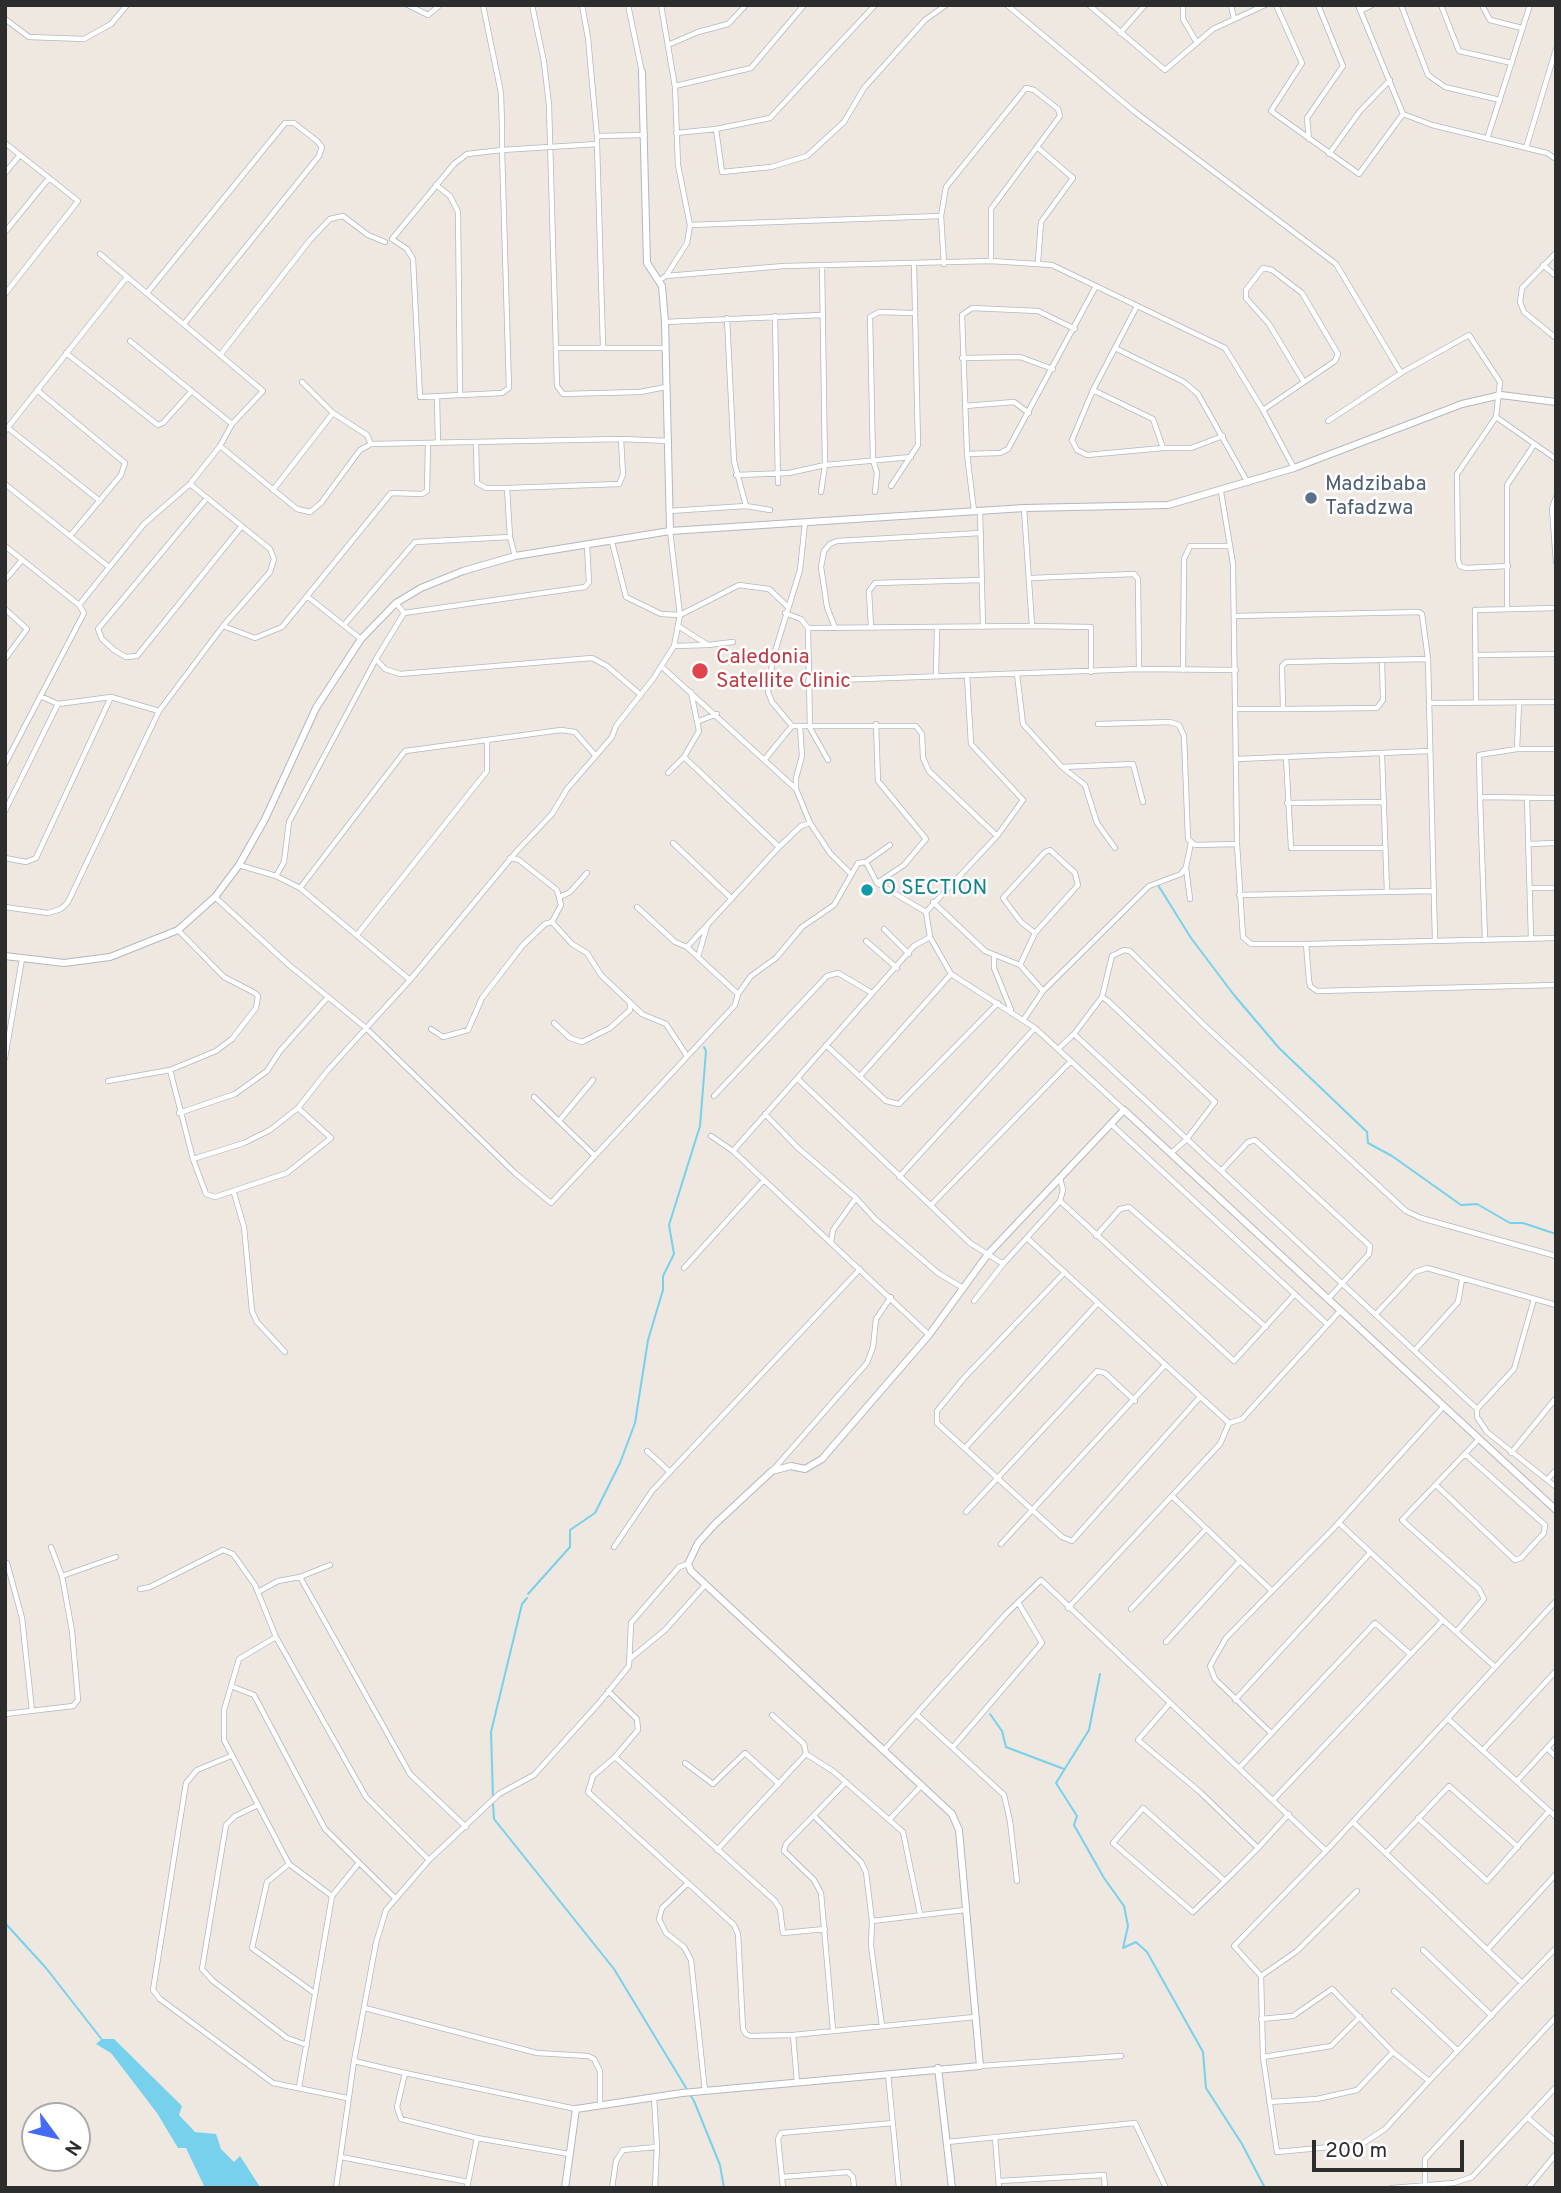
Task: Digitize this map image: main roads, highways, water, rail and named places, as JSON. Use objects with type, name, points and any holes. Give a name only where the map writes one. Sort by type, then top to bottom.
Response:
[{"type":"water","points":[[102,2039],[114,2039],[182,2106],[179,2115],[195,2132],[216,2134],[221,2149],[234,2162],[240,2156],[260,2187],[270,2188],[205,2188],[186,2148],[178,2148],[157,2113],[111,2053],[96,2044]]},
{"type":"waterway","points":[[1158,885],[1191,938],[1234,995],[1279,1048],[1367,1132],[1368,1143],[1392,1156],[1461,1205],[1477,1204],[1510,1223],[1523,1223],[1556,1234]]},
{"type":"waterway","points":[[528,1594],[570,1547],[570,1530],[595,1513],[620,1463],[635,1423],[648,1340],[663,1290],[663,1276],[674,1254],[669,1225],[700,1126],[706,1051],[704,1047]]},
{"type":"waterway","points":[[493,1798],[491,1732],[522,1604],[527,1598]]},
{"type":"waterway","points":[[1100,1674],[1089,1730],[1056,1783],[1077,1816],[1074,1825],[1104,1878],[1124,1906],[1128,1926],[1123,1948],[1136,1942],[1147,1952],[1203,2052],[1206,2088],[1242,2144],[1265,2188]]},
{"type":"waterway","points":[[990,1714],[1002,1731],[1006,1747],[1064,1769]]},
{"type":"waterway","points":[[493,1803],[494,1819],[614,1969],[694,2101],[720,2165],[724,2188]]},
{"type":"waterway","points":[[5,1923],[46,1968],[103,2041]]},
{"type":"place","name":"Madzibaba Tafadzwa","points":[[1311,498]]},
{"type":"place","name":"Caledonia Satellite Clinic","points":[[700,671]]},
{"type":"place","name":"O SECTION","points":[[867,890]]}]
